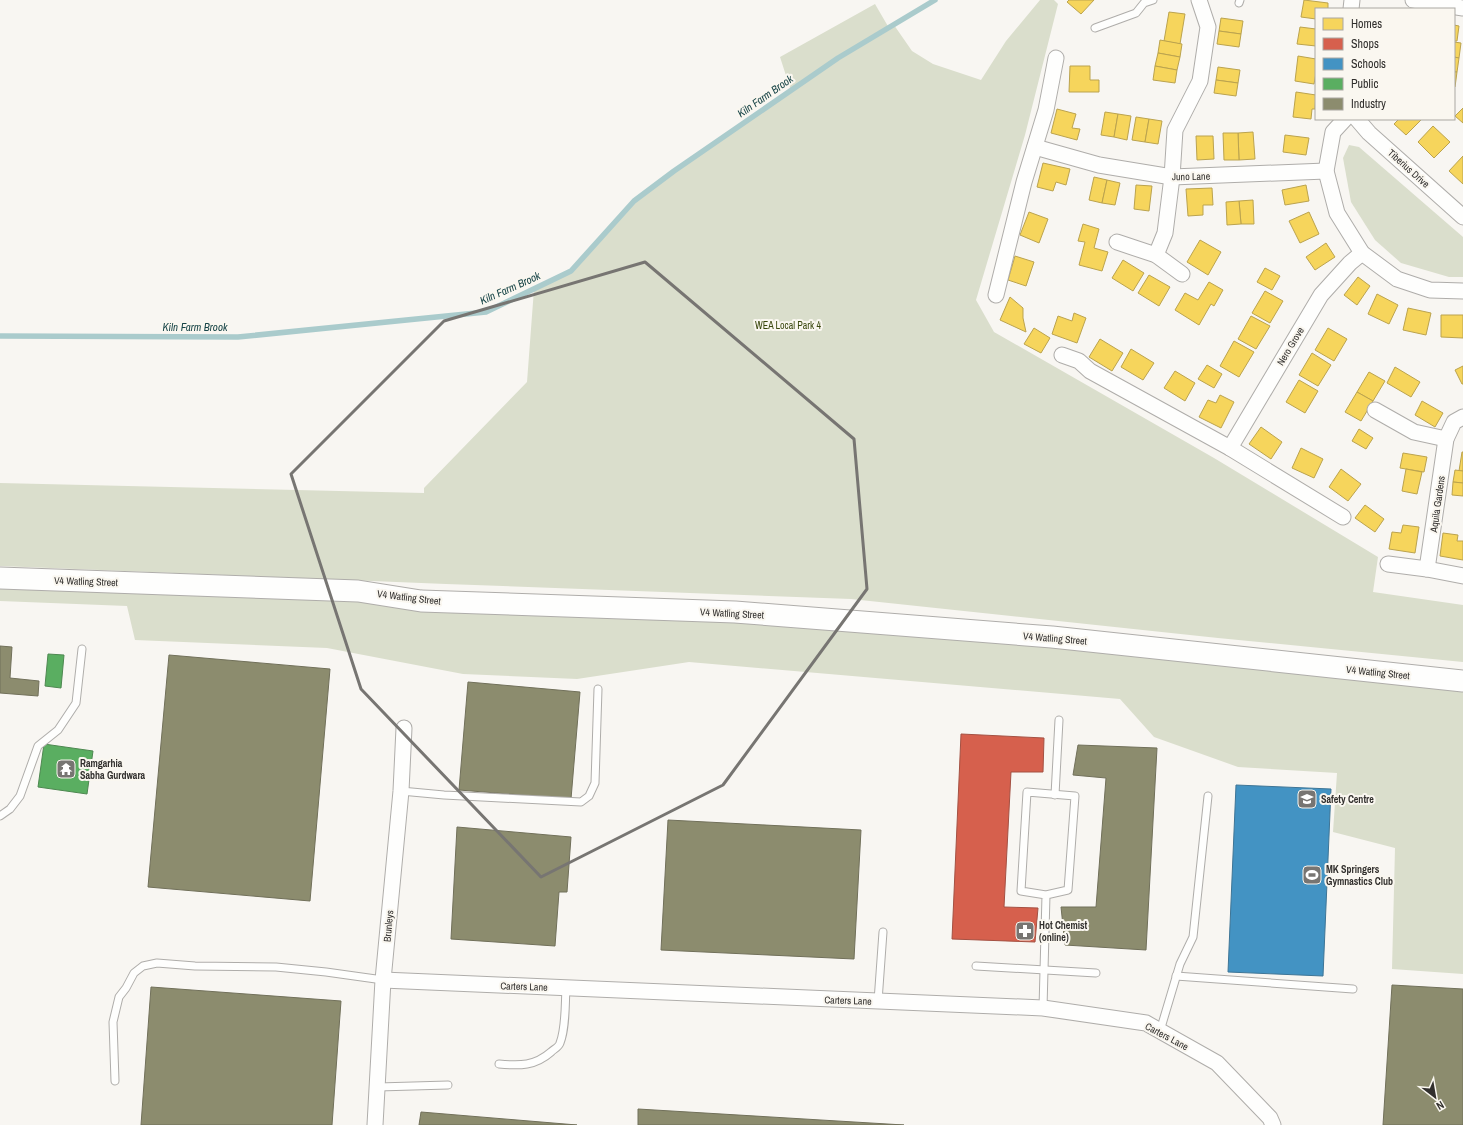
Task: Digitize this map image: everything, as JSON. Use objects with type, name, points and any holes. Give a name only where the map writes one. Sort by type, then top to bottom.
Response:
[{"type":"street","points":[[1156,255],[1165,233],[1172,177],[1175,130],[1200,81],[1208,27],[1199,0]]},
{"type":"street","points":[[1413,0],[1463,8]]},
{"type":"street","points":[[996,295],[1024,182],[1046,110],[1056,58]]},
{"type":"street","points":[[1344,120],[1333,132],[1326,171],[1337,213],[1362,253],[1397,279],[1430,290],[1463,291]]},
{"type":"street","name":"Tiberius Drive","points":[[1358,120],[1369,132],[1463,217]]},
{"type":"street","name":"Juno Lane","points":[[1035,147],[1099,165],[1172,177],[1326,171]]},
{"type":"street","points":[[1118,242],[1156,255],[1182,274]]},
{"type":"street","name":"Nero Grove","points":[[1230,448],[1321,295],[1350,263],[1362,253]]},
{"type":"street","points":[[1062,355],[1079,361],[1096,374],[1230,448],[1343,517]]},
{"type":"street","points":[[1375,410],[1414,432],[1446,440]]},
{"type":"street","name":"Aquila Gardens","points":[[1428,569],[1446,440],[1454,422],[1463,417]]},
{"type":"street","points":[[1388,564],[1428,569],[1463,576]]},
{"type":"street","name":"V4 Watling Street","points":[[0,578],[358,590],[421,601],[735,612],[1052,637],[1463,681]]},
{"type":"street","name":"Brunleys","points":[[376,1125],[384,980],[402,790],[404,728]]},
{"type":"street","name":"Carters Lane","points":[[384,980],[1043,1008],[1146,1023],[1217,1063],[1270,1118],[1272,1125]]},
{"type":"lane","points":[[1095,28],[1136,13],[1144,3],[1153,0]]},
{"type":"lane","points":[[0,816],[10,809],[20,796],[38,746],[58,730],[76,702],[82,649]]},
{"type":"lane","points":[[402,790],[581,802],[589,796],[595,783],[598,689]]},
{"type":"lane","points":[[1055,794],[1059,720]]},
{"type":"lane","points":[[1027,792],[1075,796],[1068,890],[1046,895],[1021,891],[1027,792]]},
{"type":"lane","points":[[1160,1031],[1180,964],[1193,937],[1208,796]]},
{"type":"lane","points":[[1043,1008],[1046,895]]},
{"type":"lane","points":[[878,1001],[883,932]]},
{"type":"lane","points":[[115,1081],[113,1022],[118,997],[126,988],[134,973],[143,966],[158,963],[194,966],[276,967],[384,980]]},
{"type":"lane","points":[[976,966],[1096,973]]},
{"type":"lane","points":[[1176,976],[1353,989]]},
{"type":"lane","points":[[499,1064],[514,1066],[542,1060],[560,1045],[563,1032],[566,988]]},
{"type":"lane","points":[[378,1087],[448,1085]]},
{"type":"highlighted area","points":[[645,262],[854,439],[867,589],[723,785],[541,877],[361,689],[291,474],[444,321]]},
{"type":"green space","name":"WEA Local Park 4","points":[[1040,0],[1054,0],[1058,4],[1025,135],[976,300],[994,332],[1214,458],[1378,557],[1373,592],[1463,605],[1463,662],[1218,638],[851,599],[0,566],[0,483],[424,493],[424,488],[527,382],[534,289],[571,271],[634,201],[791,91],[780,57],[875,4],[889,28],[894,25],[912,51],[933,64],[981,80],[1006,41]]},
{"type":"green space","points":[[1349,145],[1359,147],[1463,237],[1463,277],[1449,277],[1401,263],[1375,240],[1351,202],[1343,158]]},
{"type":"green space","points":[[0,579],[735,612],[1463,681],[1463,974],[1392,969],[1395,848],[1333,832],[1337,773],[1238,767],[1154,737],[1120,699],[689,662],[577,679],[463,674],[327,648],[135,640],[127,606],[0,601]]},
{"type":"building: Homes","points":[[1069,0],[1094,0],[1081,14],[1067,2]]},
{"type":"building: Homes","points":[[1304,0],[1328,3],[1328,8],[1315,8],[1315,19],[1301,17]]},
{"type":"building: Homes","points":[[1169,12],[1185,14],[1180,44],[1164,41]]},
{"type":"building: Homes","points":[[1221,18],[1243,21],[1241,34],[1219,31]]},
{"type":"building: Homes","points":[[1455,25],[1459,26],[1457,41],[1455,41]]},
{"type":"building: Homes","points":[[1300,27],[1315,29],[1315,46],[1297,44]]},
{"type":"building: Homes","points":[[1219,31],[1241,34],[1239,47],[1217,44]]},
{"type":"building: Homes","points":[[1160,40],[1182,44],[1180,57],[1158,53]]},
{"type":"building: Homes","points":[[1455,42],[1461,43],[1459,58],[1455,57]]},
{"type":"building: Homes","points":[[1158,53],[1180,57],[1177,70],[1155,66]]},
{"type":"building: Homes","points":[[1298,56],[1315,59],[1314,84],[1295,81]]},
{"type":"building: Homes","points":[[1455,57],[1459,58],[1457,72],[1455,72]]},
{"type":"building: Homes","points":[[1070,66],[1090,66],[1090,80],[1099,80],[1099,92],[1069,92]]},
{"type":"building: Homes","points":[[1155,66],[1177,70],[1175,83],[1153,80]]},
{"type":"building: Homes","points":[[1218,67],[1240,70],[1238,83],[1216,80]]},
{"type":"building: Homes","points":[[1455,72],[1457,72],[1455,87]]},
{"type":"building: Homes","points":[[1216,80],[1238,83],[1236,96],[1214,93]]},
{"type":"building: Homes","points":[[1296,92],[1315,95],[1315,109],[1312,109],[1311,119],[1293,117]]},
{"type":"building: Homes","points":[[1463,108],[1463,123],[1455,116]]},
{"type":"building: Homes","points":[[1057,109],[1076,114],[1072,128],[1080,129],[1077,140],[1051,133]]},
{"type":"building: Homes","points":[[1105,112],[1118,114],[1114,137],[1101,135]]},
{"type":"building: Homes","points":[[1118,114],[1131,116],[1127,140],[1114,137]]},
{"type":"building: Homes","points":[[1136,117],[1149,119],[1145,142],[1132,140]]},
{"type":"building: Homes","points":[[1149,119],[1162,121],[1158,144],[1145,142]]},
{"type":"building: Homes","points":[[1398,120],[1421,120],[1406,135],[1394,124]]},
{"type":"building: Homes","points":[[1433,126],[1450,142],[1434,158],[1418,142]]},
{"type":"building: Homes","points":[[1253,132],[1255,159],[1239,160],[1238,133]]},
{"type":"building: Homes","points":[[1223,133],[1238,133],[1239,160],[1224,160]]},
{"type":"building: Homes","points":[[1285,135],[1309,138],[1306,155],[1283,152]]},
{"type":"building: Homes","points":[[1196,136],[1213,136],[1214,159],[1197,160]]},
{"type":"building: Homes","points":[[1463,156],[1463,184],[1449,171]]},
{"type":"building: Homes","points":[[1043,163],[1070,169],[1066,185],[1056,182],[1053,191],[1037,187]]},
{"type":"building: Homes","points":[[1094,177],[1107,180],[1102,203],[1089,200]]},
{"type":"building: Homes","points":[[1107,180],[1120,183],[1115,205],[1102,203]]},
{"type":"building: Homes","points":[[1136,185],[1152,186],[1149,211],[1134,209]]},
{"type":"building: Homes","points":[[1306,185],[1309,201],[1285,205],[1282,190]]},
{"type":"building: Homes","points":[[1212,188],[1213,205],[1203,205],[1203,215],[1188,216],[1186,189]]},
{"type":"building: Homes","points":[[1253,200],[1254,224],[1241,224],[1239,201]]},
{"type":"building: Homes","points":[[1239,201],[1241,224],[1227,225],[1226,202]]},
{"type":"building: Homes","points":[[1029,212],[1048,219],[1039,243],[1020,235]]},
{"type":"building: Homes","points":[[1309,212],[1319,234],[1300,243],[1289,221]]},
{"type":"building: Homes","points":[[1083,224],[1099,229],[1094,248],[1108,252],[1102,271],[1079,265],[1085,242],[1078,241]]},
{"type":"building: Homes","points":[[1200,240],[1221,252],[1208,275],[1187,262]]},
{"type":"building: Homes","points":[[1326,243],[1335,257],[1315,270],[1306,257]]},
{"type":"building: Homes","points":[[1015,256],[1034,262],[1026,286],[1008,280]]},
{"type":"building: Homes","points":[[1123,260],[1144,273],[1133,291],[1112,278]]},
{"type":"building: Homes","points":[[1265,268],[1280,276],[1272,290],[1257,282]]},
{"type":"building: Homes","points":[[1149,275],[1170,287],[1159,306],[1138,293]]},
{"type":"building: Homes","points":[[1358,277],[1370,286],[1357,305],[1344,295]]},
{"type":"building: Homes","points":[[1209,282],[1223,290],[1214,306],[1211,304],[1199,325],[1175,310],[1185,293],[1198,300]]},
{"type":"building: Homes","points":[[1265,291],[1283,301],[1270,323],[1252,313]]},
{"type":"building: Homes","points":[[1377,294],[1398,305],[1389,324],[1368,314]]},
{"type":"building: Homes","points":[[1010,297],[1023,308],[1023,318],[1026,332],[1000,320]]},
{"type":"building: Homes","points":[[1408,308],[1431,313],[1426,335],[1403,330]]},
{"type":"building: Homes","points":[[1074,313],[1086,318],[1077,343],[1052,334],[1058,316],[1072,321]]},
{"type":"building: Homes","points":[[1441,315],[1463,315],[1463,338],[1441,337]]},
{"type":"building: Homes","points":[[1251,316],[1270,326],[1256,349],[1238,339]]},
{"type":"building: Homes","points":[[1034,328],[1050,338],[1041,353],[1024,344]]},
{"type":"building: Homes","points":[[1328,328],[1347,339],[1334,361],[1315,350]]},
{"type":"building: Homes","points":[[1100,339],[1123,353],[1112,371],[1089,357]]},
{"type":"building: Homes","points":[[1234,341],[1254,352],[1239,377],[1220,366]]},
{"type":"building: Homes","points":[[1131,349],[1154,363],[1143,380],[1121,367]]},
{"type":"building: Homes","points":[[1312,353],[1331,365],[1318,386],[1299,375]]},
{"type":"building: Homes","points":[[1207,365],[1222,374],[1214,388],[1198,379]]},
{"type":"building: Homes","points":[[1463,366],[1463,384],[1462,384],[1455,370]]},
{"type":"building: Homes","points":[[1395,367],[1420,382],[1411,397],[1387,383]]},
{"type":"building: Homes","points":[[1175,371],[1195,383],[1185,401],[1164,388]]},
{"type":"building: Homes","points":[[1369,372],[1385,381],[1373,401],[1357,392]]},
{"type":"building: Homes","points":[[1299,380],[1318,391],[1305,413],[1286,402]]},
{"type":"building: Homes","points":[[1357,392],[1373,401],[1361,421],[1345,412]]},
{"type":"building: Homes","points":[[1220,395],[1234,402],[1221,428],[1199,417],[1208,400],[1216,403]]},
{"type":"building: Homes","points":[[1422,401],[1443,413],[1435,427],[1415,415]]},
{"type":"building: Homes","points":[[1261,427],[1282,442],[1271,459],[1249,444]]},
{"type":"building: Homes","points":[[1359,429],[1373,438],[1366,449],[1352,441]]},
{"type":"building: Homes","points":[[1301,448],[1323,459],[1314,478],[1292,468]]},
{"type":"building: Homes","points":[[1462,452],[1463,471],[1459,471]]},
{"type":"building: Homes","points":[[1403,453],[1427,457],[1424,472],[1400,468]]},
{"type":"building: Homes","points":[[1341,469],[1361,484],[1348,501],[1329,487]]},
{"type":"building: Homes","points":[[1406,469],[1422,472],[1417,494],[1402,491]]},
{"type":"building: Homes","points":[[1455,470],[1463,471],[1463,483],[1453,482]]},
{"type":"building: Homes","points":[[1453,482],[1463,483],[1463,496],[1452,495]]},
{"type":"building: Homes","points":[[1365,505],[1384,519],[1375,532],[1355,518]]},
{"type":"building: Homes","points":[[1403,525],[1419,527],[1415,553],[1389,549],[1392,532],[1401,533]]},
{"type":"building: Homes","points":[[1443,533],[1458,535],[1457,541],[1463,541],[1463,560],[1440,556]]},
{"type":"building: Shops","points":[[961,734],[1044,738],[1043,772],[1011,772],[1004,907],[1038,908],[1035,942],[952,939]]},
{"type":"building: Schools","points":[[1236,785],[1331,789],[1323,976],[1228,972]]},
{"type":"building: Public","points":[[48,654],[64,655],[61,688],[45,686]]},
{"type":"building: Public","name":"Ramgarhia Sabha Gurdwara","points":[[44,744],[93,751],[87,794],[38,787]]},
{"type":"building: Industry","points":[[0,646],[12,647],[10,678],[39,681],[38,696],[0,693]]},
{"type":"building: Industry","points":[[169,655],[330,669],[310,901],[148,887]]},
{"type":"building: Industry","points":[[468,682],[580,692],[571,799],[459,790]]},
{"type":"building: Industry","points":[[1078,745],[1157,748],[1146,950],[1065,945],[1061,907],[1096,907],[1106,778],[1073,775]]},
{"type":"building: Industry","points":[[668,820],[861,830],[854,959],[661,950]]},
{"type":"building: Industry","points":[[457,827],[571,837],[567,892],[559,892],[555,946],[451,939]]},
{"type":"building: Industry","points":[[1392,985],[1463,989],[1463,1125],[1383,1125]]},
{"type":"building: Industry","points":[[151,987],[341,1001],[332,1125],[141,1125]]},
{"type":"building: Industry","points":[[638,1109],[904,1125],[638,1125]]},
{"type":"building: Industry","points":[[421,1112],[577,1125],[419,1125]]},
{"type":"waterway","name":"Kiln Farm Brook","points":[[0,336],[238,337],[486,312],[571,271],[634,201],[674,171],[838,58],[935,0]]},
{"type":"place","name":"Ramgarhia Sabha Gurdwara","points":[[66,769]]},
{"type":"place","name":"Safety Centre","points":[[1307,799]]},
{"type":"place","name":"MK Springers Gymnastics Club","points":[[1312,875]]},
{"type":"place","name":"Hot Chemist (online)","points":[[1025,931]]}]
